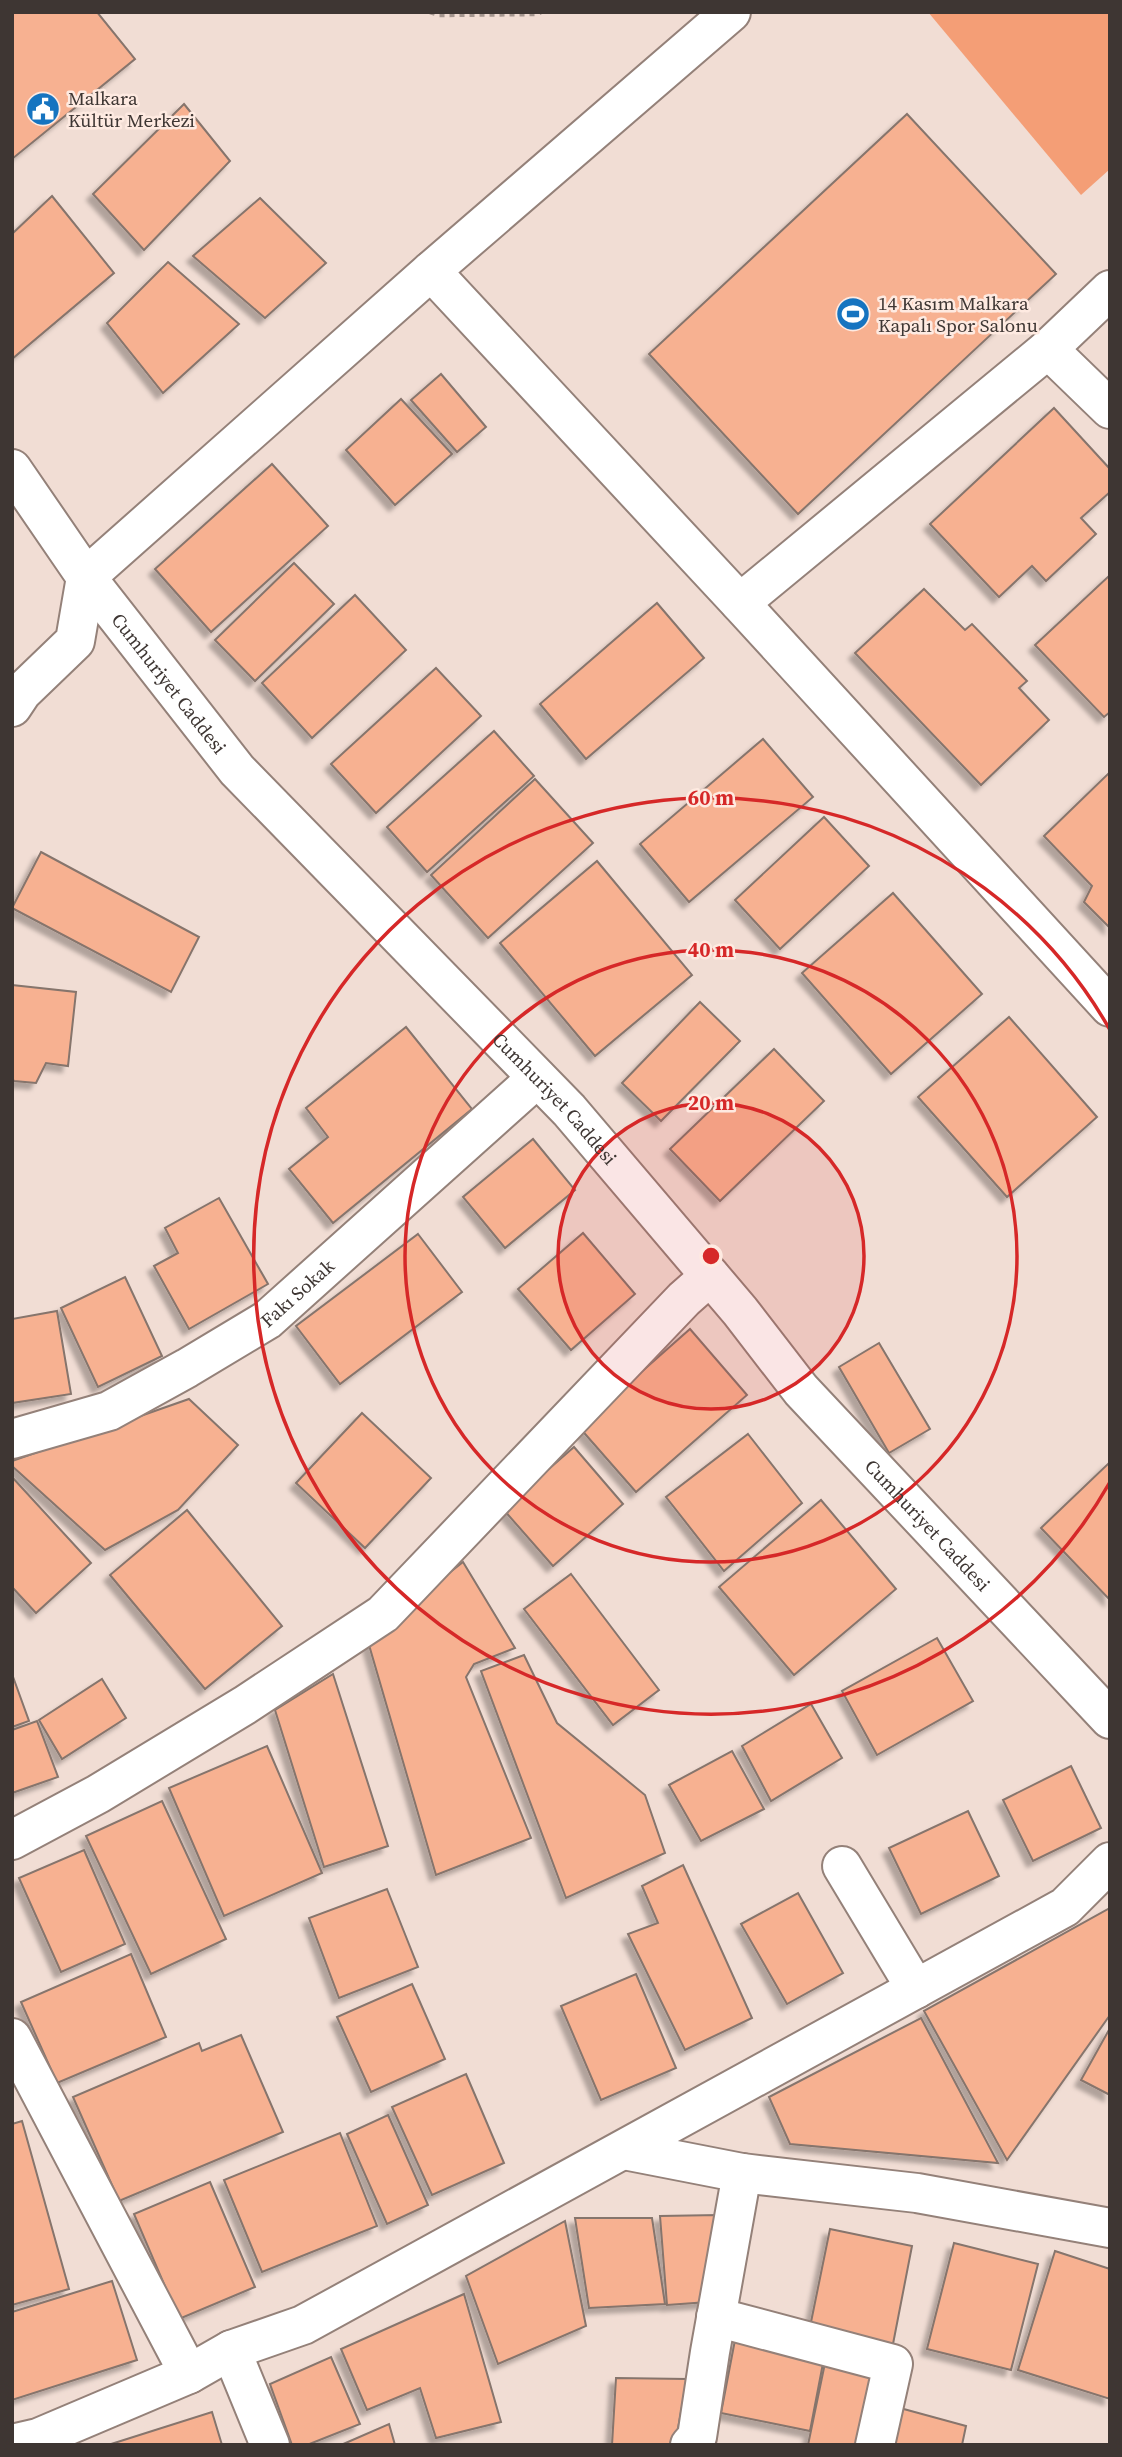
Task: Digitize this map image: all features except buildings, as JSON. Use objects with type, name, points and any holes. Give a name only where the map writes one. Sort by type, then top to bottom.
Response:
[{"type":"street","points":[[12,707],[22,692],[75,641],[86,576],[431,271],[731,12]]},
{"type":"street","points":[[431,271],[1110,1007]]},
{"type":"street","points":[[740,603],[1048,349],[1110,290]]},
{"type":"street","points":[[1048,349],[1110,409]]},
{"type":"street","name":"Cumhuriyet Caddesi","points":[[12,469],[86,576],[237,770],[569,1110],[740,1311],[801,1390],[1110,1719]]},
{"type":"street","name":"Fakı Sokak","points":[[12,1439],[109,1411],[267,1320],[537,1078]]},
{"type":"street","points":[[12,1840],[98,1794],[245,1705],[383,1614],[684,1299],[710,1276]]},
{"type":"street","points":[[12,2444],[38,2438],[189,2374],[231,2350],[303,2325],[1065,1907],[1110,1862]]},
{"type":"street","points":[[842,1866],[916,1989]]},
{"type":"street","points":[[12,2038],[189,2374]]},
{"type":"street","points":[[624,2150],[742,2173],[917,2193],[1110,2228]]},
{"type":"street","points":[[690,2445],[697,2437],[742,2173]]},
{"type":"street","points":[[716,2316],[893,2364],[875,2445]]},
{"type":"street","points":[[231,2350],[270,2445]]},
{"type":"path","points":[[430,12],[439,15],[541,12]]},
{"type":"shaded area","points":[[928,12],[1110,12],[1110,169],[1081,195]]},
{"type":"place","name":"Malkara Kültür Merkezi","points":[[43,109]]},
{"type":"place","name":"14 Kasım Malkara Kapalı Spor Salonu","points":[[853,314]]}]
